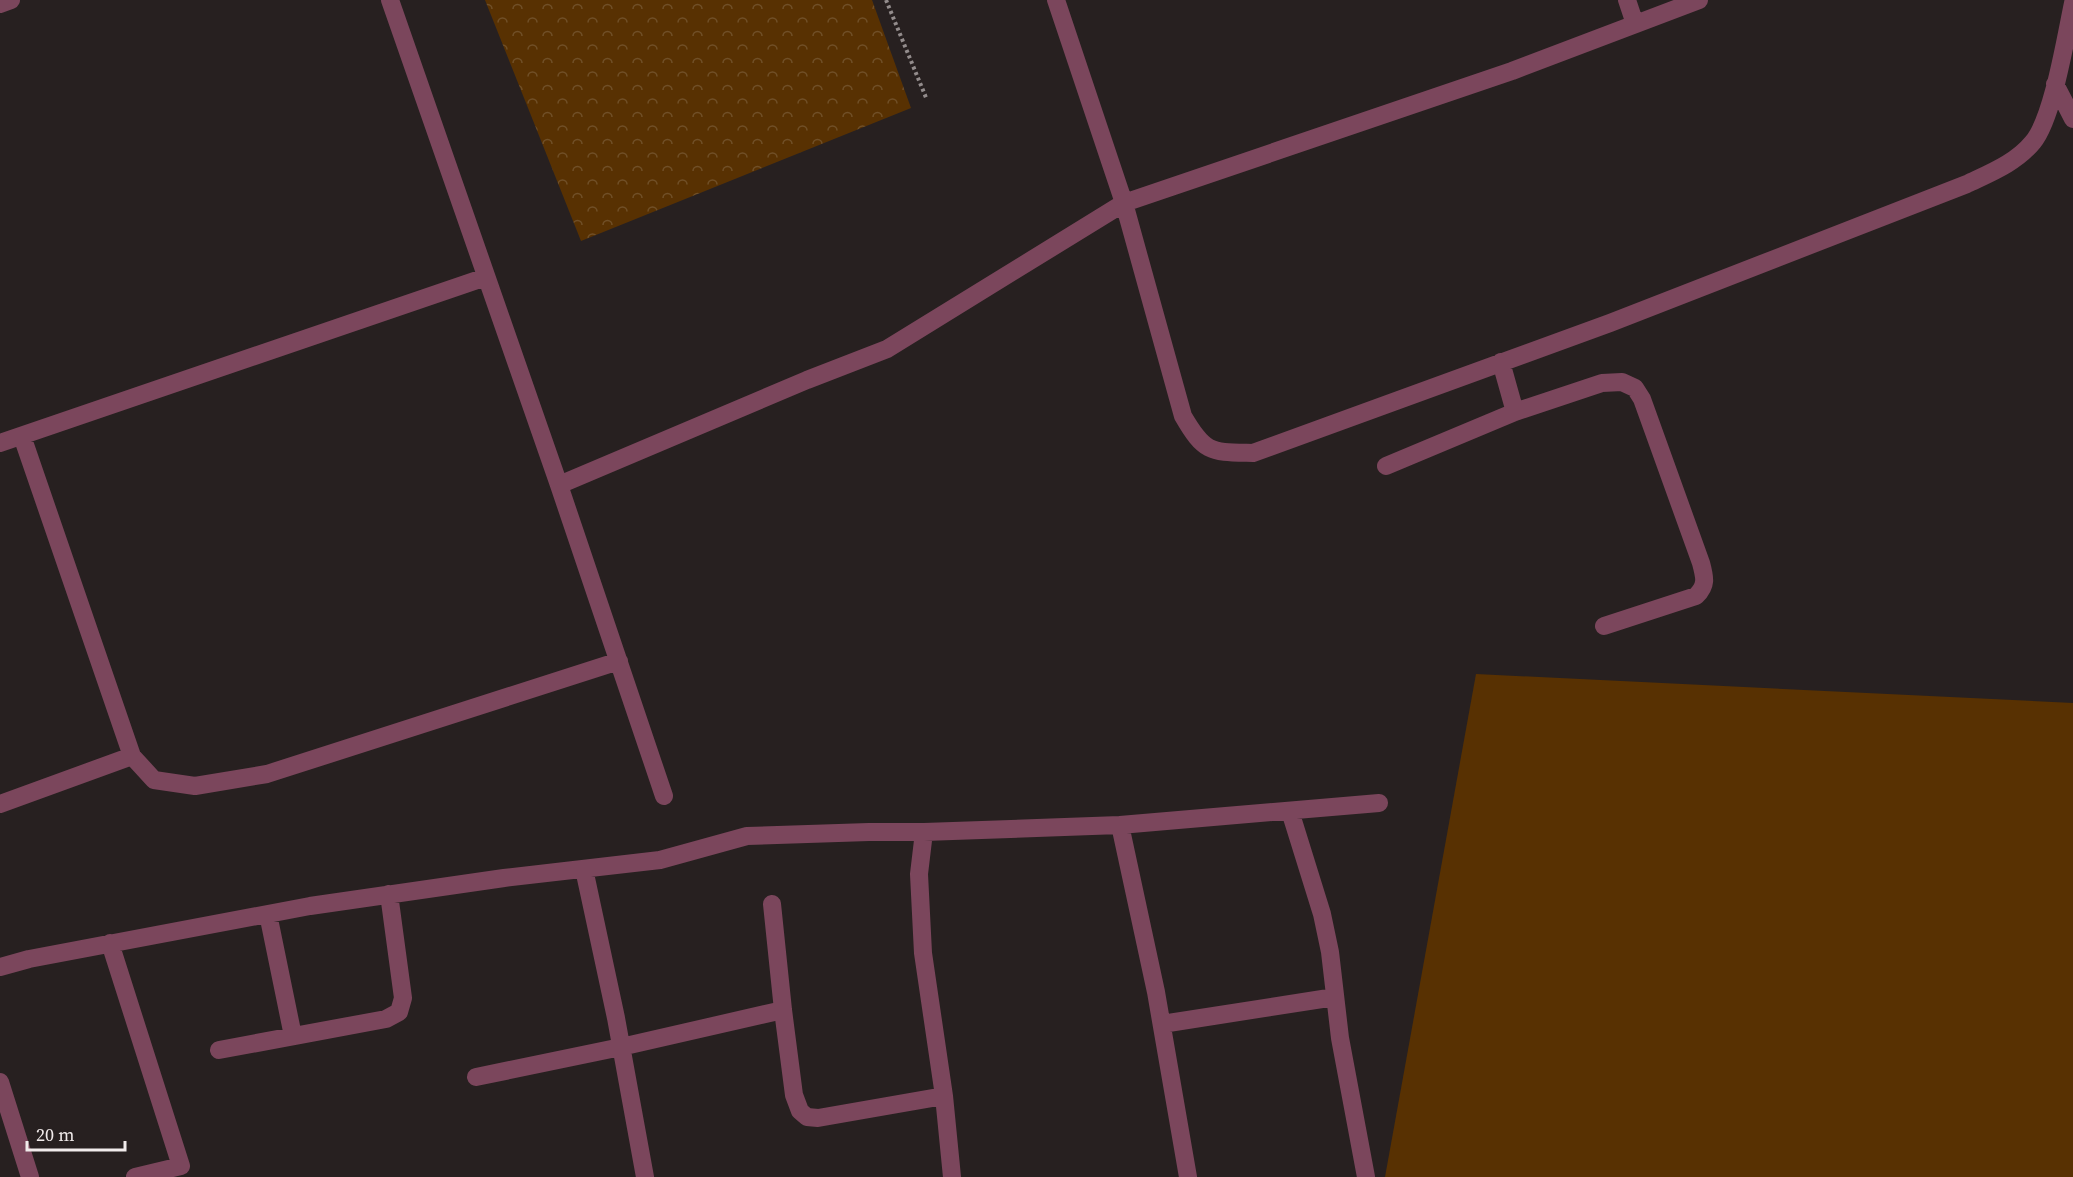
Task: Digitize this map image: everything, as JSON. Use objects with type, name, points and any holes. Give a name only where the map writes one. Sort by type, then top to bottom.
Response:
[{"type":"street","points":[[0,4],[11,0]]},
{"type":"street","points":[[390,0],[559,485],[664,796]]},
{"type":"street","points":[[1056,0],[1124,203],[1183,416],[1196,438],[1216,452],[1253,453],[1610,323],[1994,172],[2017,158],[2034,141],[2042,126],[2055,84],[2073,3]]},
{"type":"street","points":[[1627,0],[1635,24]]},
{"type":"street","points":[[559,485],[807,380],[887,349],[1124,203],[1512,71],[1698,0]]},
{"type":"street","points":[[2055,84],[2073,119]]},
{"type":"street","points":[[0,443],[486,277]]},
{"type":"street","points":[[1501,362],[1515,412]]},
{"type":"street","points":[[1386,466],[1515,412],[1602,383],[1622,382],[1635,388],[1642,399],[1705,576],[1703,589],[1696,596],[1604,626]]},
{"type":"street","points":[[22,436],[132,756],[154,780],[195,786],[267,774],[619,661]]},
{"type":"street","points":[[0,804],[132,756]]},
{"type":"street","points":[[0,968],[29,959],[110,943],[389,894],[660,860],[747,836],[1120,825],[1379,803]]},
{"type":"street","points":[[1290,811],[1322,914],[1330,952],[1349,1095],[1366,1177]]},
{"type":"street","points":[[1120,825],[1162,1024],[1188,1177]]},
{"type":"street","points":[[924,832],[919,874],[923,953],[944,1096],[952,1177]]},
{"type":"street","points":[[585,869],[645,1177]]},
{"type":"street","points":[[219,1050],[386,1019],[399,1012],[403,998],[389,894]]},
{"type":"street","points":[[772,904],[794,1095],[800,1111],[807,1117],[818,1118],[944,1096]]},
{"type":"street","points":[[268,914],[293,1036]]},
{"type":"street","points":[[110,943],[183,1171],[135,1177]]},
{"type":"street","points":[[1162,1024],[1335,997]]},
{"type":"street","points":[[476,1077],[783,1011]]},
{"type":"street","points":[[0,1082],[30,1177]]},
{"type":"path","points":[[886,0],[927,100]]},
{"type":"green space","points":[[485,0],[872,0],[911,108],[581,241]]},
{"type":"green space","points":[[1476,674],[2073,703],[2073,1177],[1385,1177]]}]
